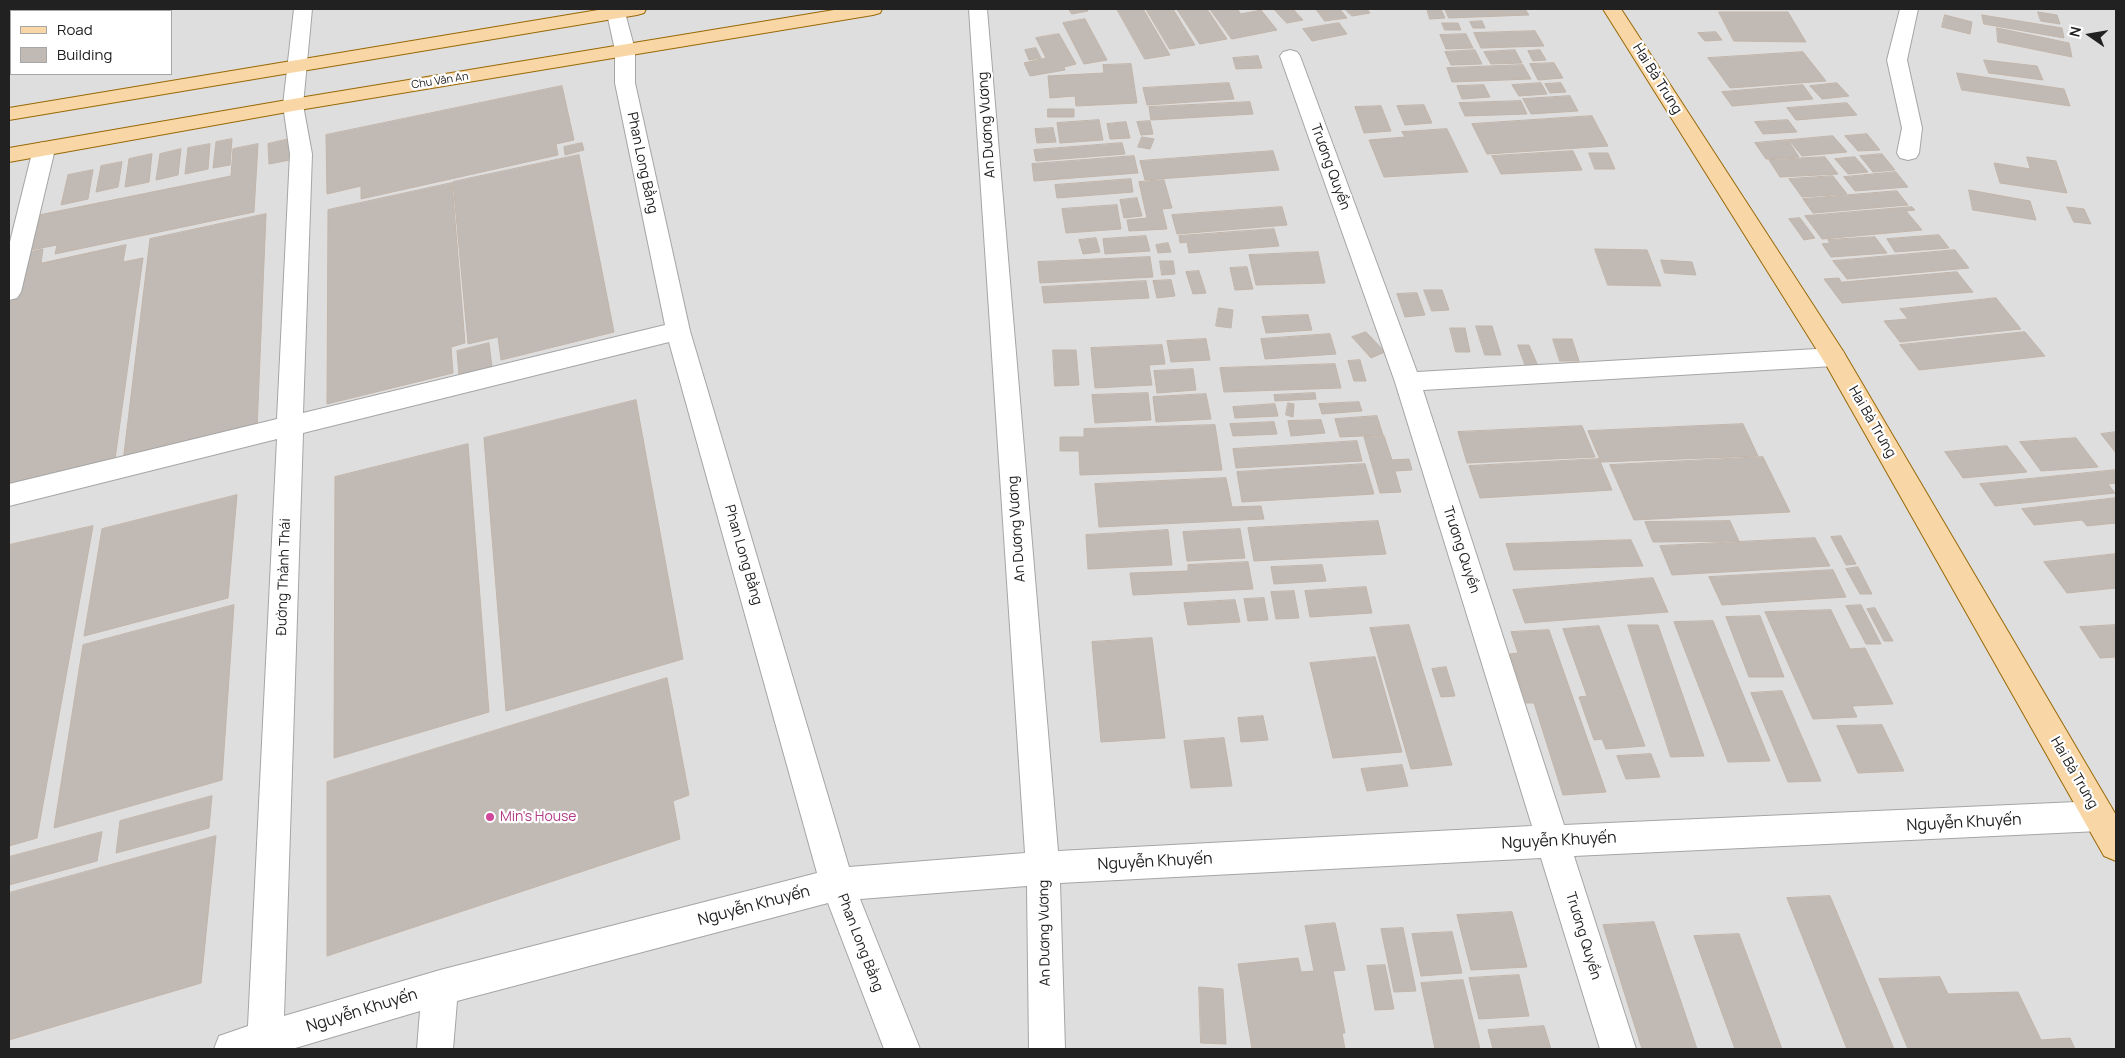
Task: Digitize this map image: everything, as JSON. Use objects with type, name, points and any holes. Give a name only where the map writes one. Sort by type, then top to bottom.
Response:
[{"type":"main road","points":[[9,114],[616,10],[637,9]]},
{"type":"main road","name":"Chu Văn An","points":[[9,155],[293,105],[872,9]]},
{"type":"main road","name":"Hai Bà Trưng","points":[[1612,9],[1834,357],[2116,845]]},
{"type":"street","name":"Đường Thành Thái","points":[[266,1044],[301,154],[293,105],[303,9]]},
{"type":"street","name":"An Dương Vương","points":[[978,9],[1043,868],[1047,1049]]},
{"type":"street","points":[[1908,153],[1912,128],[1896,60],[1909,9]]},
{"type":"street","name":"Phan Long Bằng","points":[[616,10],[625,50],[624,83],[678,331],[837,884],[902,1049]]},
{"type":"street","name":"Trương Quyền","points":[[1290,56],[1408,382],[1618,1049]]},
{"type":"street","points":[[9,292],[44,149]]},
{"type":"street","points":[[9,495],[678,331]]},
{"type":"street","points":[[1408,382],[1834,357]]},
{"type":"street","name":"Nguyễn Khuyến","points":[[232,1049],[266,1044],[440,988],[837,884],[1043,868],[1553,841],[2099,816]]},
{"type":"street","points":[[435,1049],[440,988]]},
{"type":"shaded area","points":[[9,9],[2116,9],[2116,1049],[9,1049]]},
{"type":"building","points":[[1069,9],[1086,9],[1088,11],[1072,14]]},
{"type":"building","points":[[1117,9],[1143,9],[1170,55],[1145,59]]},
{"type":"building","points":[[1146,9],[1173,9],[1195,45],[1170,49]]},
{"type":"building","points":[[1177,9],[1207,9],[1227,39],[1200,44]]},
{"type":"building","points":[[1210,9],[1237,9],[1241,14],[1261,10],[1277,30],[1232,39]]},
{"type":"building","points":[[1274,9],[1293,9],[1303,20],[1287,23]]},
{"type":"building","points":[[1316,9],[1340,9],[1347,18],[1325,21]]},
{"type":"building","points":[[1345,9],[1367,9],[1370,13],[1352,16]]},
{"type":"building","points":[[1427,9],[1441,9],[1445,18],[1430,19]]},
{"type":"building","points":[[1445,9],[1525,9],[1529,15],[1449,18]]},
{"type":"building","points":[[1719,12],[1788,12],[1806,42],[1734,41]]},
{"type":"building","points":[[2038,12],[2057,15],[2060,24],[2041,21]]},
{"type":"building","points":[[1945,15],[1972,22],[1970,34],[1942,27]]},
{"type":"building","points":[[1982,15],[2062,28],[2064,38],[1984,24]]},
{"type":"building","points":[[1085,19],[1107,60],[1084,64],[1063,23]]},
{"type":"building","points":[[1482,21],[1485,28],[1473,28],[1470,22]]},
{"type":"building","points":[[1339,23],[1347,34],[1312,41],[1303,29]]},
{"type":"building","points":[[1442,23],[1458,23],[1461,30],[1445,30]]},
{"type":"building","points":[[1997,28],[2069,43],[2072,57],[1998,42]]},
{"type":"building","points":[[1535,31],[1544,46],[1481,48],[1474,33]]},
{"type":"building","points":[[1716,32],[1722,40],[1705,41],[1698,33]]},
{"type":"building","points":[[1059,34],[1076,64],[1064,67],[1065,70],[1030,76],[1024,63],[1046,58],[1036,38]]},
{"type":"building","points":[[1466,34],[1473,48],[1446,49],[1440,35]]},
{"type":"building","points":[[1036,48],[1041,58],[1029,60],[1025,50]]},
{"type":"building","points":[[1475,50],[1482,64],[1451,65],[1445,52]]},
{"type":"building","points":[[1515,50],[1522,63],[1491,64],[1484,52]]},
{"type":"building","points":[[1540,50],[1546,60],[1533,61],[1528,51]]},
{"type":"building","points":[[1803,52],[1826,81],[1730,88],[1708,58]]},
{"type":"building","points":[[1258,56],[1262,68],[1236,69],[1233,58]]},
{"type":"building","points":[[1984,60],[2037,66],[2043,80],[1989,73]]},
{"type":"building","points":[[1554,63],[1563,78],[1538,80],[1530,64]]},
{"type":"building","points":[[1131,64],[1137,103],[1076,106],[1075,96],[1050,98],[1048,76],[1104,73],[1103,65]]},
{"type":"building","points":[[1523,65],[1531,79],[1452,82],[1447,68]]},
{"type":"building","points":[[1957,73],[2064,89],[2070,106],[1962,90]]},
{"type":"building","points":[[1229,83],[1234,99],[1147,105],[1143,88]]},
{"type":"building","points":[[1541,83],[1547,94],[1519,96],[1512,85]]},
{"type":"building","points":[[1561,83],[1566,92],[1550,93],[1545,84]]},
{"type":"building","points":[[1837,83],[1849,96],[1822,99],[1810,86]]},
{"type":"building","points":[[1484,85],[1490,97],[1462,99],[1457,86]]},
{"type":"building","points":[[1803,85],[1813,99],[1732,106],[1722,92]]},
{"type":"building","points":[[562,86],[574,140],[556,144],[558,155],[361,199],[361,186],[327,194],[326,135]]},
{"type":"building","points":[[1570,96],[1578,111],[1531,114],[1523,99]]},
{"type":"building","points":[[1521,101],[1527,114],[1465,116],[1459,103]]},
{"type":"building","points":[[1250,102],[1253,114],[1151,120],[1149,107]]},
{"type":"building","points":[[1847,103],[1857,115],[1796,120],[1787,108]]},
{"type":"building","points":[[1424,105],[1432,123],[1405,125],[1397,106]]},
{"type":"building","points":[[1381,106],[1391,131],[1364,133],[1355,107]]},
{"type":"building","points":[[1048,109],[1074,109],[1074,117],[1048,117]]},
{"type":"building","points":[[1592,116],[1608,146],[1487,154],[1472,124]]},
{"type":"building","points":[[1099,120],[1103,140],[1060,143],[1057,123]]},
{"type":"building","points":[[1788,120],[1797,132],[1763,134],[1755,122]]},
{"type":"building","points":[[1150,121],[1153,134],[1141,135],[1137,122]]},
{"type":"building","points":[[1126,122],[1130,138],[1110,139],[1107,124]]},
{"type":"building","points":[[1053,128],[1056,142],[1037,143],[1035,129]]},
{"type":"building","points":[[1447,129],[1468,172],[1384,177],[1369,140],[1405,137],[1402,132]]},
{"type":"building","points":[[1867,134],[1880,150],[1858,151],[1845,136]]},
{"type":"building","points":[[1833,136],[1847,152],[1802,156],[1789,140]]},
{"type":"building","points":[[1142,137],[1154,139],[1150,149],[1138,147]]},
{"type":"building","points":[[232,139],[230,165],[213,168],[216,142]]},
{"type":"building","points":[[289,139],[290,160],[269,164],[268,144]]},
{"type":"building","points":[[1788,140],[1799,157],[1766,159],[1755,143]]},
{"type":"building","points":[[582,143],[584,150],[565,155],[564,147]]},
{"type":"building","points":[[1122,143],[1125,154],[1036,161],[1034,150]]},
{"type":"building","points":[[210,144],[208,169],[185,174],[188,148]]},
{"type":"building","points":[[258,144],[254,212],[55,254],[57,245],[26,251],[34,216],[231,176],[233,149]]},
{"type":"building","points":[[181,149],[178,175],[156,180],[160,154]]},
{"type":"building","points":[[1273,151],[1279,170],[1145,180],[1140,161]]},
{"type":"building","points":[[1573,151],[1582,170],[1501,174],[1492,156]]},
{"type":"building","points":[[1589,153],[1608,153],[1615,169],[1595,169]]},
{"type":"building","points":[[152,154],[149,182],[125,187],[129,159]]},
{"type":"building","points":[[1882,154],[1895,170],[1873,172],[1860,156]]},
{"type":"building","points":[[579,155],[614,332],[501,360],[498,337],[468,344],[453,182]]},
{"type":"building","points":[[1134,156],[1138,173],[1034,181],[1032,164]]},
{"type":"building","points":[[1825,157],[1838,174],[1780,177],[1769,160]]},
{"type":"building","points":[[1855,157],[1868,172],[1848,174],[1835,159]]},
{"type":"building","points":[[2027,157],[2056,161],[2067,193],[2000,183],[1994,163],[2030,169]]},
{"type":"building","points":[[122,162],[118,187],[96,192],[101,166]]},
{"type":"building","points":[[93,170],[88,199],[61,205],[68,175]]},
{"type":"building","points":[[1896,172],[1908,187],[1855,191],[1844,177]]},
{"type":"building","points":[[1833,176],[1847,194],[1802,197],[1789,179]]},
{"type":"building","points":[[1131,179],[1133,192],[1057,198],[1055,185]]},
{"type":"building","points":[[1164,180],[1172,208],[1162,209],[1167,229],[1129,231],[1127,220],[1147,218],[1139,182]]},
{"type":"building","points":[[452,183],[465,343],[451,347],[453,373],[327,404],[328,210]]},
{"type":"building","points":[[1969,190],[2030,201],[2036,220],[1973,210]]},
{"type":"building","points":[[1897,191],[1908,205],[1813,213],[1803,199]]},
{"type":"building","points":[[1137,198],[1142,216],[1124,218],[1120,200]]},
{"type":"building","points":[[1117,205],[1121,229],[1066,233],[1062,209]]},
{"type":"building","points":[[1282,207],[1287,225],[1177,234],[1172,215]]},
{"type":"building","points":[[1912,207],[1915,210],[1906,211],[1922,230],[1822,239],[1805,216]]},
{"type":"building","points":[[2067,207],[2084,209],[2091,224],[2074,222]]},
{"type":"building","points":[[266,214],[257,429],[123,462],[150,239]]},
{"type":"building","points":[[1800,218],[1815,238],[1804,240],[1789,219]]},
{"type":"building","points":[[1274,229],[1279,246],[1189,253],[1187,242],[1180,243],[1179,236]]},
{"type":"building","points":[[1939,235],[1949,248],[1895,252],[1887,239]]},
{"type":"building","points":[[1146,236],[1150,251],[1105,254],[1103,239]]},
{"type":"building","points":[[1875,237],[1887,253],[1831,257],[1822,244],[1830,243],[1828,240]]},
{"type":"building","points":[[1096,238],[1100,252],[1083,254],[1079,240]]},
{"type":"building","points":[[1168,243],[1171,252],[1158,253],[1156,245]]},
{"type":"building","points":[[126,245],[123,262],[143,258],[114,466],[9,491],[9,307],[21,254],[43,249],[41,263]]},
{"type":"building","points":[[1595,249],[1647,250],[1661,286],[1608,285]]},
{"type":"building","points":[[1955,250],[1969,268],[1847,279],[1833,261]]},
{"type":"building","points":[[1318,252],[1325,283],[1256,285],[1249,255]]},
{"type":"building","points":[[1150,257],[1153,277],[1040,283],[1038,262]]},
{"type":"building","points":[[1661,260],[1692,262],[1696,275],[1665,273]]},
{"type":"building","points":[[1160,261],[1173,261],[1175,274],[1162,275]]},
{"type":"building","points":[[1247,267],[1253,289],[1235,290],[1230,268]]},
{"type":"building","points":[[1199,271],[1206,293],[1193,294],[1186,272]]},
{"type":"building","points":[[1957,272],[1973,292],[1842,303],[1824,279],[1839,278],[1841,282]]},
{"type":"building","points":[[1171,280],[1175,296],[1157,298],[1153,281]]},
{"type":"building","points":[[1146,281],[1149,298],[1044,303],[1042,287]]},
{"type":"building","points":[[1424,290],[1442,290],[1449,310],[1432,311]]},
{"type":"building","points":[[1417,293],[1425,315],[1405,317],[1397,294]]},
{"type":"building","points":[[1996,298],[2021,329],[1900,342],[1884,321],[1908,319],[1900,309]]},
{"type":"building","points":[[1219,308],[1233,310],[1231,328],[1216,326]]},
{"type":"building","points":[[1308,315],[1312,330],[1266,333],[1262,317]]},
{"type":"building","points":[[1476,326],[1492,326],[1501,355],[1485,355]]},
{"type":"building","points":[[1450,328],[1465,328],[1470,352],[1456,352]]},
{"type":"building","points":[[1366,332],[1385,352],[1371,358],[1352,337]]},
{"type":"building","points":[[2025,332],[2045,356],[1919,370],[1900,345]]},
{"type":"building","points":[[1330,334],[1336,354],[1265,359],[1261,339]]},
{"type":"building","points":[[1206,339],[1210,360],[1171,362],[1167,341]]},
{"type":"building","points":[[1553,339],[1572,339],[1579,361],[1560,361]]},
{"type":"building","points":[[489,343],[492,367],[459,375],[457,351]]},
{"type":"building","points":[[1162,345],[1165,364],[1149,365],[1152,385],[1095,388],[1091,348]]},
{"type":"building","points":[[1518,345],[1529,345],[1538,366],[1526,367]]},
{"type":"building","points":[[1053,350],[1076,350],[1079,385],[1055,386]]},
{"type":"building","points":[[1360,360],[1366,381],[1354,381],[1348,361]]},
{"type":"building","points":[[1335,364],[1341,388],[1224,392],[1220,368]]},
{"type":"building","points":[[1193,369],[1196,390],[1157,393],[1154,371]]},
{"type":"building","points":[[1148,393],[1151,420],[1095,423],[1092,395]]},
{"type":"building","points":[[1315,393],[1316,399],[1275,401],[1274,395]]},
{"type":"building","points":[[1206,394],[1211,419],[1156,422],[1153,397]]},
{"type":"building","points":[[636,400],[683,659],[506,711],[484,438]]},
{"type":"building","points":[[1359,402],[1362,411],[1322,414],[1319,404]]},
{"type":"building","points":[[1288,403],[1294,404],[1293,417],[1286,415]]},
{"type":"building","points":[[1275,404],[1278,416],[1235,418],[1233,407]]},
{"type":"building","points":[[1377,416],[1383,435],[1340,437],[1335,419]]},
{"type":"building","points":[[1321,420],[1325,433],[1291,436],[1288,421]]},
{"type":"building","points":[[1274,422],[1277,434],[1233,436],[1230,424]]},
{"type":"building","points":[[1743,424],[1758,456],[1601,462],[1588,431]]},
{"type":"building","points":[[1215,425],[1222,470],[1080,475],[1079,451],[1060,451],[1060,437],[1084,437],[1084,429]]},
{"type":"building","points":[[1582,426],[1595,457],[1467,463],[1458,432]]},
{"type":"building","points":[[2116,432],[2116,453],[2101,434]]},
{"type":"building","points":[[1384,436],[1392,460],[1409,459],[1412,470],[1395,471],[1401,492],[1380,493],[1364,437]]},
{"type":"building","points":[[2076,438],[2098,467],[2041,471],[2020,442]]},
{"type":"building","points":[[1357,441],[1362,461],[1236,468],[1233,449]]},
{"type":"building","points":[[468,444],[489,712],[334,758],[335,477]]},
{"type":"building","points":[[2007,446],[2027,472],[1963,478],[1945,452]]},
{"type":"building","points":[[1763,457],[1790,512],[1634,520],[1610,465]]},
{"type":"building","points":[[1599,459],[1612,490],[1480,498],[1469,466]]},
{"type":"building","points":[[1365,464],[1374,494],[1242,502],[1237,472]]},
{"type":"building","points":[[2116,470],[2116,483],[2108,484],[2115,493],[1995,506],[1980,484]]},
{"type":"building","points":[[1226,478],[1232,507],[1261,506],[1264,519],[1099,527],[1095,484]]},
{"type":"building","points":[[237,495],[228,598],[84,636],[102,529]]},
{"type":"building","points":[[2116,498],[2116,523],[2087,526],[2082,520],[2034,525],[2022,509]]},
{"type":"building","points":[[1378,521],[1386,554],[1254,561],[1248,528]]},
{"type":"building","points":[[1730,521],[1739,541],[1653,542],[1645,522]]},
{"type":"building","points":[[93,526],[37,838],[9,846],[9,545]]},
{"type":"building","points":[[1240,529],[1245,558],[1187,561],[1183,532]]},
{"type":"building","points":[[1168,530],[1172,565],[1088,569],[1086,535]]},
{"type":"building","points":[[1841,536],[1856,564],[1846,565],[1831,537]]},
{"type":"building","points":[[1815,538],[1830,566],[1672,575],[1660,546]]},
{"type":"building","points":[[1631,540],[1643,566],[1514,570],[1506,544]]},
{"type":"building","points":[[2116,554],[2116,588],[2067,593],[2044,562]]},
{"type":"building","points":[[1248,562],[1253,589],[1133,595],[1130,573],[1188,571],[1188,565]]},
{"type":"building","points":[[1322,565],[1326,581],[1274,584],[1271,567]]},
{"type":"building","points":[[1858,567],[1872,594],[1860,594],[1846,569]]},
{"type":"building","points":[[1833,570],[1846,597],[1722,605],[1709,577]]},
{"type":"building","points":[[1653,578],[1668,612],[1525,623],[1513,590]]},
{"type":"building","points":[[1366,587],[1372,613],[1310,617],[1305,591]]},
{"type":"building","points":[[1294,591],[1299,618],[1276,619],[1271,592]]},
{"type":"building","points":[[1264,598],[1268,620],[1248,621],[1244,599]]},
{"type":"building","points":[[1235,600],[1240,622],[1188,625],[1184,603]]},
{"type":"building","points":[[234,605],[222,780],[54,828],[83,645]]},
{"type":"building","points":[[1861,605],[1881,644],[1866,644],[1846,606]]},
{"type":"building","points":[[1875,608],[1893,641],[1884,641],[1867,609]]},
{"type":"building","points":[[1831,610],[1850,649],[1865,648],[1893,704],[1852,706],[1857,717],[1813,719],[1765,612]]},
{"type":"building","points":[[1760,616],[1784,677],[1749,677],[1726,617]]},
{"type":"building","points":[[1713,621],[1770,761],[1728,762],[1674,622]]},
{"type":"building","points":[[1409,625],[1452,765],[1411,769],[1370,628]]},
{"type":"building","points":[[1628,625],[1658,625],[1704,756],[1671,757]]},
{"type":"building","points":[[2116,625],[2116,657],[2100,658],[2080,627]]},
{"type":"building","points":[[1599,626],[1645,746],[1606,749],[1602,739],[1594,740],[1579,697],[1587,696],[1563,629]]},
{"type":"building","points":[[1549,630],[1606,792],[1563,795],[1534,703],[1526,703],[1510,654],[1518,653],[1511,632]]},
{"type":"building","points":[[1152,638],[1165,738],[1101,742],[1092,642]]},
{"type":"building","points":[[1375,657],[1402,752],[1333,758],[1310,663]]},
{"type":"building","points":[[1446,667],[1455,696],[1441,697],[1432,669]]},
{"type":"building","points":[[667,678],[689,795],[673,801],[680,839],[327,956],[327,782]]},
{"type":"building","points":[[1782,691],[1821,781],[1788,782],[1751,693]]},
{"type":"building","points":[[1263,716],[1268,740],[1241,742],[1238,718]]},
{"type":"building","points":[[1882,725],[1904,771],[1858,773],[1837,726]]},
{"type":"building","points":[[1224,738],[1232,786],[1191,788],[1184,741]]},
{"type":"building","points":[[1651,754],[1660,777],[1626,779],[1617,756]]},
{"type":"building","points":[[1402,765],[1408,786],[1367,791],[1361,769]]},
{"type":"building","points":[[212,796],[209,828],[116,853],[120,821]]},
{"type":"building","points":[[102,832],[97,861],[9,885],[9,857]]},
{"type":"building","points":[[216,836],[201,983],[9,1040],[9,893]]},
{"type":"building","points":[[1830,896],[1894,1049],[1847,1049],[1787,898]]},
{"type":"building","points":[[1512,912],[1527,967],[1471,970],[1457,915]]},
{"type":"building","points":[[1654,922],[1697,1049],[1642,1049],[1603,925]]},
{"type":"building","points":[[1335,923],[1345,970],[1333,971],[1345,1033],[1342,1033],[1345,1049],[1252,1049],[1238,964],[1298,958],[1301,972],[1314,971],[1305,926]]},
{"type":"building","points":[[1403,928],[1416,991],[1394,992],[1381,929]]},
{"type":"building","points":[[1452,932],[1462,973],[1421,976],[1412,934]]},
{"type":"building","points":[[1739,934],[1782,1049],[1735,1049],[1694,936]]},
{"type":"building","points":[[1385,965],[1394,1009],[1375,1010],[1367,966]]},
{"type":"building","points":[[1519,975],[1529,1016],[1479,1019],[1469,978]]},
{"type":"building","points":[[1940,977],[1948,994],[2018,992],[2041,1040],[2070,1038],[2075,1049],[1908,1049],[1879,979]]},
{"type":"building","points":[[1463,980],[1480,1049],[1435,1049],[1421,983]]},
{"type":"building","points":[[1199,987],[1223,989],[1226,1044],[1201,1043]]},
{"type":"building","points":[[1544,1026],[1551,1049],[1493,1049],[1488,1030]]},
{"type":"place","name":"Min's House","points":[[490,817]]}]
